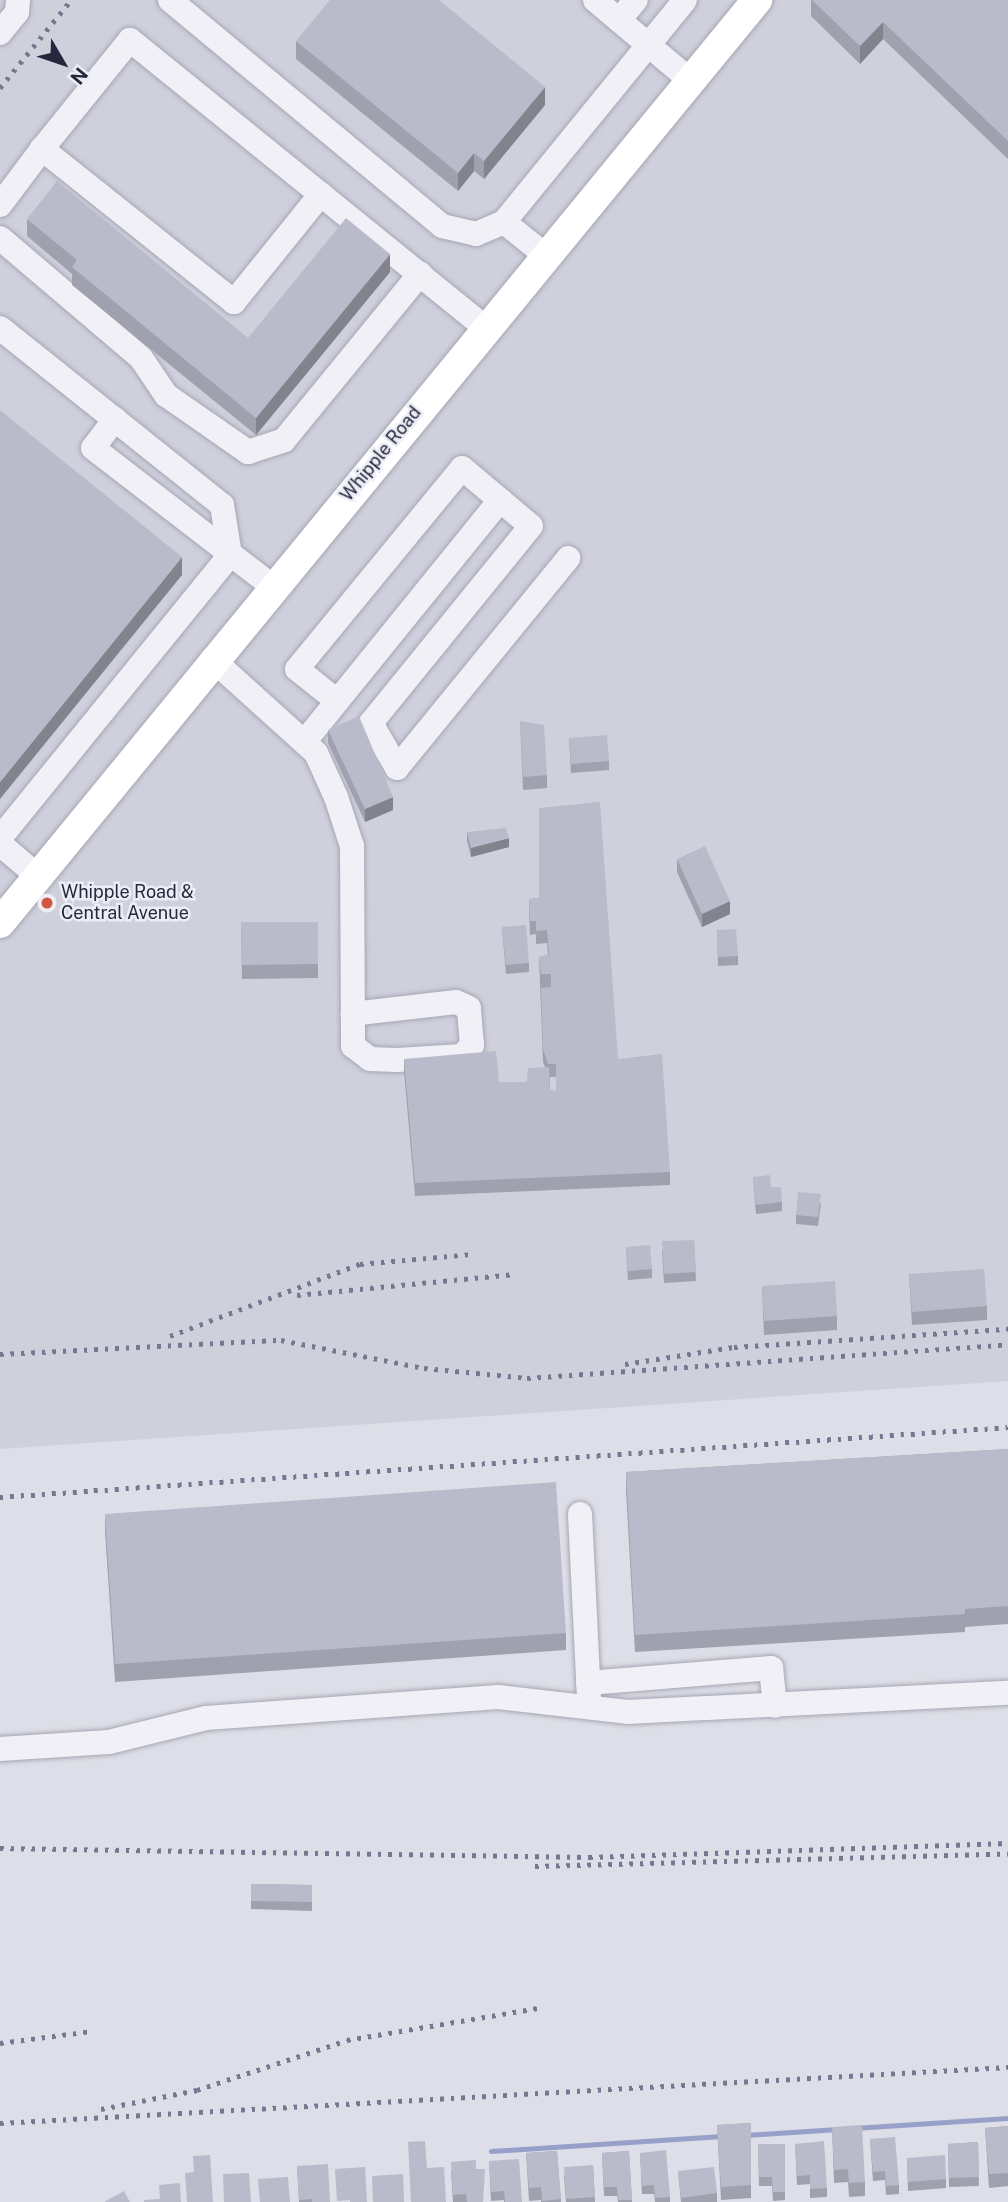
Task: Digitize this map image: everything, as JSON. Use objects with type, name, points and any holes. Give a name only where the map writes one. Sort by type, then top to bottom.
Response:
[{"type":"main road","name":"Whipple Road","points":[[4,924],[212,659],[758,0]]},
{"type":"lane","points":[[0,33],[18,12],[18,0]]},
{"type":"lane","points":[[170,0],[442,226],[476,234],[505,222],[685,0]]},
{"type":"lane","points":[[595,0],[690,80]]},
{"type":"lane","points":[[619,20],[636,0]]},
{"type":"lane","points":[[0,205],[130,40],[485,327]]},
{"type":"lane","points":[[42,149],[234,302],[321,194]]},
{"type":"lane","points":[[505,222],[545,255]]},
{"type":"lane","points":[[0,239],[141,358],[166,395],[248,452],[284,440],[420,274]]},
{"type":"lane","points":[[0,328],[222,505],[230,555],[0,838]]},
{"type":"lane","points":[[115,419],[93,448],[272,586]]},
{"type":"lane","points":[[337,701],[297,669],[462,468],[531,526],[371,723],[397,768],[568,558]]},
{"type":"lane","points":[[305,741],[500,500]]},
{"type":"lane","points":[[212,659],[316,753],[352,845],[353,1046],[370,1059],[462,1056],[472,1045],[469,1008],[456,1002],[353,1014]]},
{"type":"lane","points":[[0,844],[40,878]]},
{"type":"lane","points":[[580,1514],[589,1695]]},
{"type":"lane","points":[[0,1749],[109,1742],[206,1718],[498,1698],[589,1695],[771,1668],[775,1706]]},
{"type":"lane","points":[[589,1695],[627,1712],[1008,1693]]},
{"type":"shaded area","points":[[0,0],[1008,0],[1008,1381],[0,1449]]},
{"type":"building","points":[[330,0],[439,0],[545,87],[484,161],[474,153],[458,173],[296,41]]},
{"type":"building","points":[[812,0],[1008,0],[1008,141],[883,22],[860,46]]},
{"type":"building","points":[[57,181],[248,338],[346,218],[390,254],[256,418],[72,267],[77,260],[27,219]]},
{"type":"building","points":[[0,410],[182,557],[0,782]]},
{"type":"building","points":[[359,716],[393,797],[365,809],[328,730]]},
{"type":"building","points":[[520,721],[544,725],[547,775],[523,777]]},
{"type":"building","points":[[607,735],[609,761],[571,764],[569,738]]},
{"type":"building","points":[[600,802],[618,1059],[662,1054],[670,1172],[415,1183],[404,1059],[496,1051],[499,1082],[527,1082],[528,1068],[549,1067],[550,1090],[556,1091],[556,1064],[548,1064],[543,1049],[541,988],[551,987],[551,974],[541,974],[539,957],[549,955],[547,930],[536,931],[536,921],[530,921],[529,899],[539,898],[539,808]]},
{"type":"building","points":[[506,828],[509,838],[471,848],[467,832]]},
{"type":"building","points":[[705,846],[730,901],[702,914],[677,859]]},
{"type":"building","points":[[241,922],[318,922],[318,964],[242,965]]},
{"type":"building","points":[[526,925],[529,963],[506,965],[502,927]]},
{"type":"building","points":[[736,929],[738,956],[718,957],[717,930]]},
{"type":"building","points":[[770,1175],[771,1187],[781,1187],[782,1202],[756,1205],[753,1177]]},
{"type":"building","points":[[798,1192],[821,1194],[818,1217],[796,1215]]},
{"type":"building","points":[[694,1240],[696,1272],[664,1274],[662,1241]]},
{"type":"building","points":[[650,1245],[652,1269],[628,1271],[626,1247]]},
{"type":"building","points":[[984,1269],[987,1306],[912,1312],[909,1274]]},
{"type":"building","points":[[835,1281],[837,1316],[764,1321],[762,1286]]},
{"type":"building","points":[[1008,1449],[1008,1606],[965,1609],[965,1614],[635,1635],[626,1472]]},
{"type":"building","points":[[556,1482],[566,1633],[115,1664],[105,1514]]},
{"type":"building","points":[[251,1884],[312,1885],[312,1902],[251,1901]]},
{"type":"building","points":[[751,2123],[751,2185],[721,2187],[717,2125]]},
{"type":"building","points":[[862,2125],[865,2182],[849,2183],[848,2169],[834,2170],[832,2127]]},
{"type":"building","points":[[1008,2126],[1008,2173],[989,2174],[985,2128]]},
{"type":"building","points":[[895,2137],[899,2185],[886,2186],[885,2171],[873,2172],[870,2139]]},
{"type":"building","points":[[425,2141],[427,2168],[444,2167],[446,2202],[411,2202],[408,2142]]},
{"type":"building","points":[[824,2141],[827,2188],[810,2189],[810,2175],[797,2176],[795,2144]]},
{"type":"building","points":[[978,2142],[979,2177],[949,2178],[948,2144]]},
{"type":"building","points":[[758,2144],[785,2144],[785,2192],[773,2192],[772,2177],[759,2177]]},
{"type":"building","points":[[666,2150],[670,2197],[655,2198],[654,2185],[642,2186],[640,2153]]},
{"type":"building","points":[[557,2151],[561,2199],[542,2201],[541,2187],[529,2188],[526,2153]]},
{"type":"building","points":[[629,2151],[632,2200],[618,2200],[617,2187],[604,2187],[602,2153]]},
{"type":"building","points":[[210,2155],[213,2202],[187,2202],[185,2173],[194,2172],[193,2156]]},
{"type":"building","points":[[945,2155],[946,2179],[908,2182],[907,2158]]},
{"type":"building","points":[[519,2159],[522,2202],[505,2202],[504,2191],[491,2192],[489,2161]]},
{"type":"building","points":[[476,2160],[476,2169],[485,2169],[483,2202],[467,2202],[466,2194],[453,2195],[451,2162]]},
{"type":"building","points":[[328,2164],[330,2202],[299,2200],[297,2166]]},
{"type":"building","points":[[593,2165],[595,2197],[566,2199],[564,2167]]},
{"type":"building","points":[[365,2167],[367,2202],[337,2201],[335,2169]]},
{"type":"building","points":[[714,2167],[717,2193],[681,2198],[678,2171]]},
{"type":"building","points":[[249,2173],[251,2202],[224,2202],[223,2174]]},
{"type":"building","points":[[403,2174],[404,2202],[373,2202],[372,2176]]},
{"type":"building","points":[[288,2177],[290,2202],[260,2202],[258,2179]]},
{"type":"building","points":[[180,2183],[181,2202],[144,2202],[160,2199],[159,2185]]},
{"type":"building","points":[[124,2191],[130,2202],[104,2202]]},
{"type":"waterway","points":[[854,2128],[1008,2118]]},
{"type":"waterway","points":[[746,2135],[838,2129]]},
{"type":"waterway","points":[[491,2151],[722,2136]]},
{"type":"railway","points":[[0,88],[71,0]]},
{"type":"railway","points":[[170,1336],[360,1264],[471,1254]]},
{"type":"railway","points":[[297,1295],[516,1274]]},
{"type":"railway","points":[[625,1364],[734,1347],[1008,1329]]},
{"type":"railway","points":[[0,1354],[281,1340],[424,1368],[527,1378],[1008,1344]]},
{"type":"railway","points":[[0,1497],[1008,1427]]},
{"type":"railway","points":[[0,1848],[589,1857],[1008,1843]]},
{"type":"railway","points":[[535,1866],[1008,1854]]},
{"type":"railway","points":[[101,2109],[197,2090],[347,2040],[539,2008]]},
{"type":"railway","points":[[0,2043],[93,2031]]},
{"type":"railway","points":[[0,2123],[1008,2067]]},
{"type":"place","name":"Whipple Road & Central Avenue","points":[[47,903]]}]
